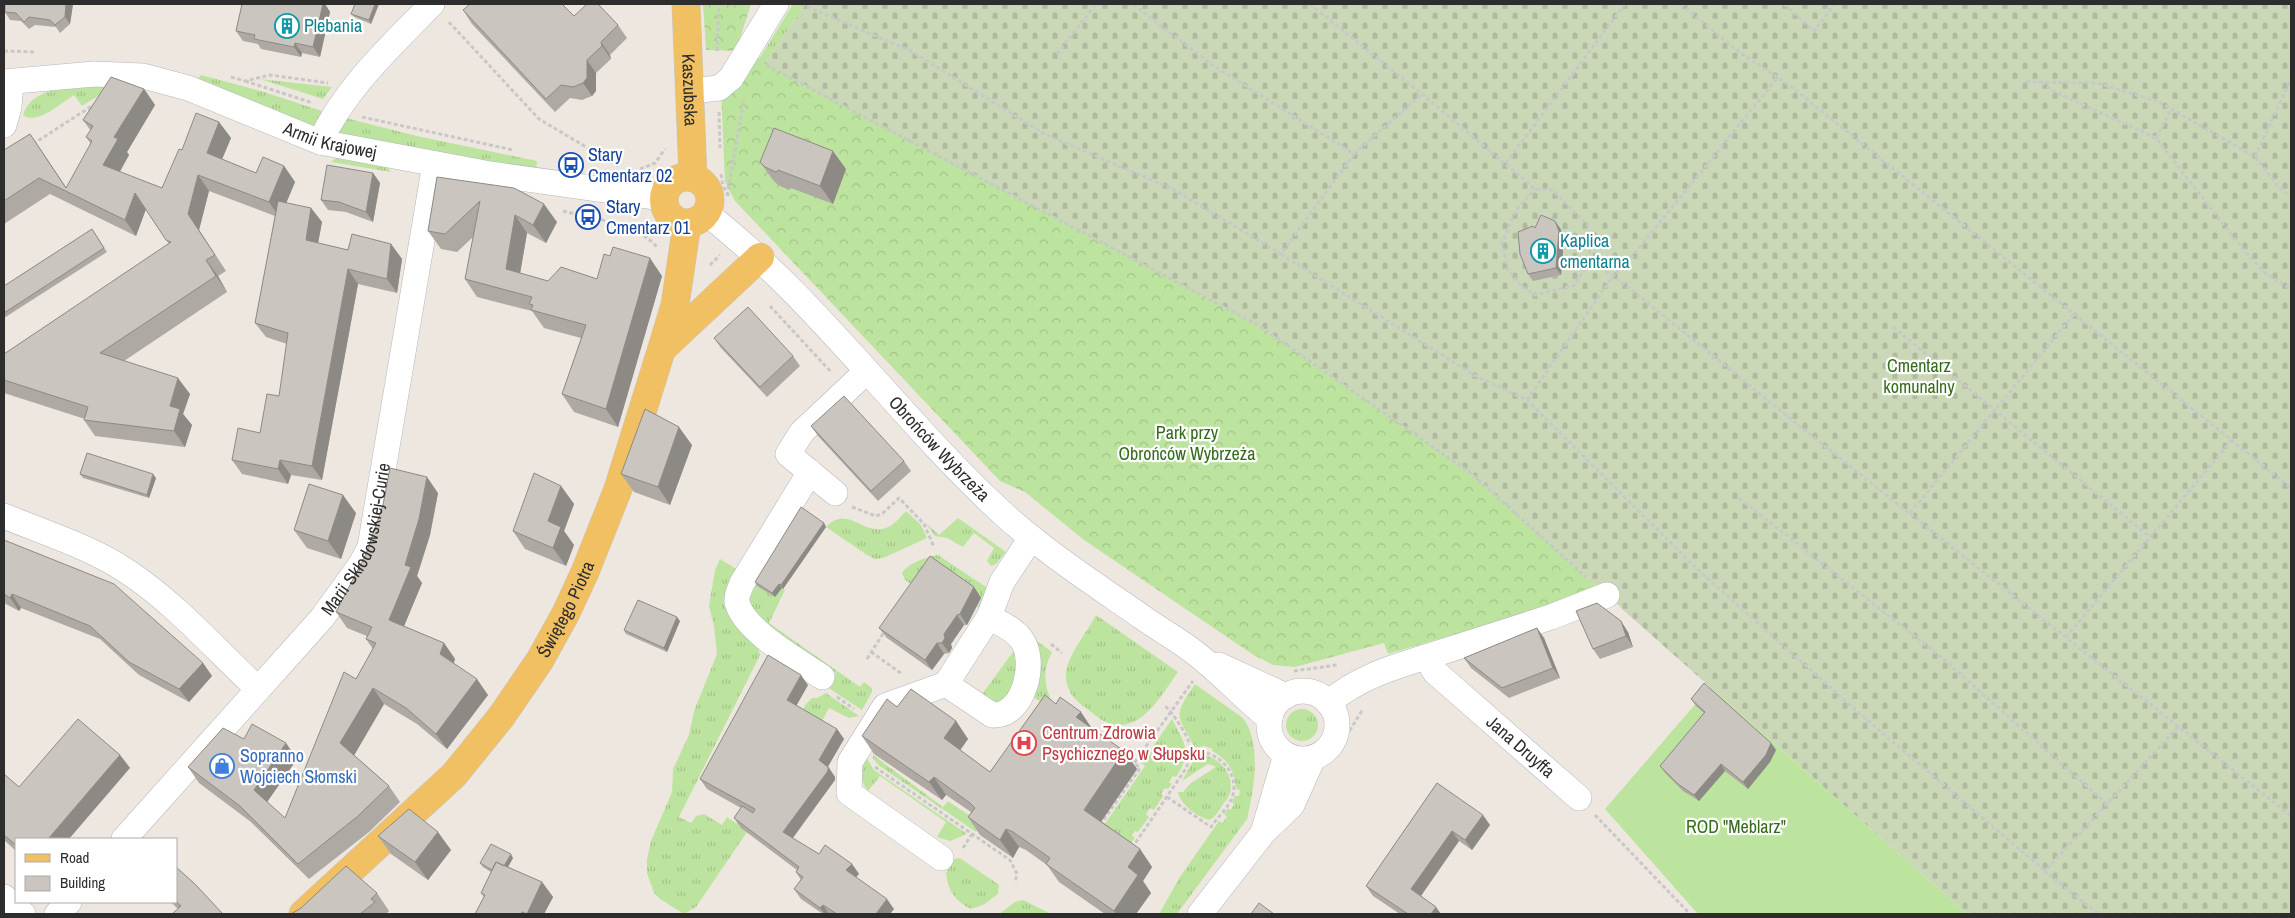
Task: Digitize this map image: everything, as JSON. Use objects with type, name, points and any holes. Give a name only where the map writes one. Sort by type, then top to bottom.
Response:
[{"type":"main road","name":"Kaszubska","points":[[686,4],[693,177]]},
{"type":"main road","points":[[693,177],[708,189],[710,202],[697,218],[672,219],[667,213],[663,198],[670,184],[677,179],[693,177]]},
{"type":"main road","name":"Świętego Piotra","points":[[303,914],[398,829],[454,775],[501,717],[540,660],[585,572],[618,489],[675,305],[697,218]]},
{"type":"main road","points":[[662,348],[760,258]]},
{"type":"street","points":[[691,91],[719,88],[731,78],[776,4]]},
{"type":"street","points":[[320,142],[343,102],[439,11]]},
{"type":"street","name":"Armii Krajowej","points":[[8,82],[94,74],[143,76],[188,88],[320,142],[435,164],[663,198]]},
{"type":"street","points":[[4,125],[9,107],[8,82]]},
{"type":"street","name":"Marii Skłodowskiej-Curie","points":[[125,838],[322,618],[362,564],[370,547],[435,164]]},
{"type":"street","name":"Obrońców Wybrzeża","points":[[697,218],[736,237],[760,258],[952,463],[998,509],[1031,538],[1270,719]]},
{"type":"street","points":[[835,493],[788,454],[802,432],[866,372]]},
{"type":"street","points":[[810,472],[742,583],[737,602],[742,614],[758,631],[822,677]]},
{"type":"street","points":[[4,516],[97,554],[128,572],[160,597],[258,689]]},
{"type":"street","points":[[951,854],[849,793],[850,762],[886,706],[946,684],[990,617],[1002,582],[1031,538]]},
{"type":"street","points":[[1328,702],[1348,687],[1379,671],[1551,617],[1607,595]]},
{"type":"street","points":[[946,684],[992,715],[1000,716],[1015,707],[1020,699],[1026,677],[1026,650],[1022,639],[1006,626],[990,617]]},
{"type":"street","name":"Jana Druyffa","points":[[1426,657],[1435,672],[1579,798]]},
{"type":"street","name":"Obrońców Wybrzeża","points":[[1198,666],[1286,696]]},
{"type":"street","points":[[1297,692],[1308,692],[1319,695],[1328,702],[1337,723],[1336,735],[1331,745],[1323,753],[1304,760],[1286,755],[1272,739],[1270,719],[1279,702],[1286,696],[1297,692]]},
{"type":"street","points":[[1263,833],[1286,755]]},
{"type":"street","points":[[1200,914],[1263,833],[1292,805],[1313,758]]},
{"type":"street","points":[[4,897],[23,914]]},
{"type":"street","points":[[57,914],[67,903]]},
{"type":"path","points":[[719,4],[717,63],[720,152]]},
{"type":"path","points":[[801,4],[910,51],[1046,135],[1171,188],[1281,254],[1474,375],[1527,400],[1694,566],[1859,713],[2098,914]]},
{"type":"path","points":[[1057,54],[1096,4]]},
{"type":"path","points":[[1133,4],[1211,64],[1354,154]]},
{"type":"path","points":[[1310,4],[1506,163],[1535,189],[1553,190],[1588,226],[1590,259],[1575,285],[1535,295],[1522,287],[1508,270],[1502,243],[1516,210],[1535,189]]},
{"type":"path","points":[[1506,163],[1625,4]]},
{"type":"path","points":[[1680,4],[1734,49],[1778,77],[2075,313],[2291,488]]},
{"type":"path","points":[[1784,4],[1814,31],[1836,4]]},
{"type":"path","points":[[439,11],[539,119],[625,170],[616,170]]},
{"type":"path","points":[[745,54],[1258,326],[1473,475],[1587,578]]},
{"type":"path","points":[[228,76],[343,102],[383,123],[519,151]]},
{"type":"path","points":[[245,81],[254,77],[280,77],[329,83],[343,102]]},
{"type":"path","points":[[1527,400],[1613,276],[1631,258],[1778,77]]},
{"type":"path","points":[[2255,157],[2291,79]]},
{"type":"path","points":[[2026,82],[2098,83],[2159,102],[2255,157],[2279,188],[2291,196]]},
{"type":"path","points":[[2042,82],[2053,91],[2156,138],[2242,248],[2265,272],[2291,289]]},
{"type":"path","points":[[1281,254],[1354,154],[1422,94]]},
{"type":"path","points":[[28,148],[102,100]]},
{"type":"path","points":[[2156,138],[2171,109]]},
{"type":"path","points":[[636,170],[655,163],[664,152],[666,143]]},
{"type":"path","points":[[720,168],[722,186],[733,202]]},
{"type":"path","points":[[710,266],[736,237]]},
{"type":"path","points":[[1590,259],[2291,816]]},
{"type":"path","points":[[1910,513],[2075,313]]},
{"type":"path","points":[[1893,327],[2150,537]]},
{"type":"path","points":[[2066,637],[2232,440]]},
{"type":"path","points":[[835,493],[857,510],[876,516],[883,513],[900,498],[924,524],[934,548]]},
{"type":"path","points":[[1739,498],[1941,657],[2107,804]]},
{"type":"path","points":[[867,658],[886,629]]},
{"type":"path","points":[[1056,648],[1062,652]]},
{"type":"path","points":[[1099,828],[1140,768],[1134,763],[1172,712],[1198,666]]},
{"type":"path","points":[[822,677],[820,682],[823,686],[868,734],[871,750],[869,756],[874,766],[1012,863],[1017,874],[1015,883]]},
{"type":"path","points":[[1130,852],[1185,770],[1191,751],[1172,712],[1164,705]]},
{"type":"path","points":[[2045,871],[2179,726]]},
{"type":"path","points":[[1167,796],[1210,827],[1232,797],[1232,780],[1226,765],[1210,754],[1191,751]]},
{"type":"path","points":[[1579,798],[1690,914]]},
{"type":"path","points":[[951,854],[972,834]]},
{"type":"green space","points":[[703,4],[751,4],[736,51],[706,50]]},
{"type":"green space","points":[[793,4],[806,4],[765,63],[759,59]]},
{"type":"green space","name":"Cmentarz komunalny","points":[[806,4],[2291,4],[2291,914],[1967,914],[1622,609],[1603,587],[1594,584],[1473,474],[1257,324],[765,63]]},
{"type":"green space","name":"Park przy Obrońców Wybrzeża","points":[[750,53],[1257,324],[1473,474],[1594,584],[1603,587],[1554,605],[1388,654],[1384,643],[1295,667],[1273,665],[1252,654],[1084,540],[1025,492],[1000,481],[735,201],[725,182],[721,90]]},
{"type":"green space","points":[[201,75],[264,92],[325,112],[314,127],[198,79]]},
{"type":"green space","points":[[260,79],[332,87],[323,99]]},
{"type":"green space","points":[[114,86],[82,106],[74,95],[49,112],[35,118],[23,115],[29,104],[38,96],[49,91],[62,88]]},
{"type":"green space","points":[[342,117],[417,136],[537,161],[536,170],[339,136],[336,135]]},
{"type":"green space","points":[[336,158],[388,168],[391,172],[331,162]]},
{"type":"green space","points":[[906,511],[921,525],[927,538],[883,558],[875,559],[867,555],[826,527],[835,520],[843,519],[851,520],[866,527],[882,529],[892,525]]},
{"type":"green space","points":[[958,518],[1006,552],[996,564],[991,566],[987,561],[994,548],[974,533],[963,547],[947,538],[935,536],[925,522],[939,535]]},
{"type":"green space","points":[[938,555],[992,591],[982,610],[977,607],[982,598],[937,567],[920,590],[905,580],[902,573],[908,567]]},
{"type":"green space","points":[[720,559],[738,570],[760,655],[679,817],[691,823],[696,816],[704,814],[722,825],[727,817],[736,823],[742,823],[806,704],[812,698],[817,698],[826,693],[859,716],[849,718],[829,708],[805,754],[747,832],[696,907],[684,914],[654,893],[647,873],[647,859],[651,841],[672,792],[673,769],[689,735],[694,711],[717,654],[714,626],[709,606],[715,570]]},
{"type":"green space","points":[[756,584],[775,597],[782,588],[785,590],[769,623],[860,687],[864,682],[872,688],[872,692],[862,710],[827,687],[836,673],[758,618],[748,599]]},
{"type":"green space","points":[[1096,615],[1178,672],[1151,709],[1133,722],[1123,725],[1101,720],[1071,694],[1067,684],[1066,673],[1070,659]]},
{"type":"green space","points":[[1037,641],[1052,652],[1045,678],[1053,704],[1049,708],[1028,693],[1033,645]]},
{"type":"green space","points":[[1018,645],[1019,672],[1005,700],[992,704],[980,697]]},
{"type":"green space","points":[[1195,684],[1243,718],[1249,728],[1253,740],[1255,767],[1252,794],[1247,819],[1177,914],[1159,914],[1180,877],[1219,821],[1222,823],[1227,817],[1224,814],[1228,808],[1230,810],[1234,805],[1232,802],[1235,796],[1239,796],[1240,790],[1236,789],[1234,777],[1226,762],[1212,751],[1213,749],[1204,746],[1195,748],[1181,721],[1180,710]]},
{"type":"green space","name":"ROD \"Meblarz\"","points":[[1710,687],[1967,914],[1698,914],[1605,809]]},
{"type":"green space","points":[[1302,709],[1314,713],[1318,725],[1314,737],[1302,741],[1290,737],[1286,725],[1290,713]]},
{"type":"green space","points":[[1172,719],[1185,748],[1184,761],[1176,777],[1173,776],[1169,782],[1172,784],[1168,789],[1165,788],[1161,794],[1163,796],[1154,810],[1150,808],[1146,814],[1149,817],[1138,832],[1135,831],[1132,835],[1135,838],[1126,849],[1102,828],[1145,766],[1141,763]]},
{"type":"green space","points":[[1197,754],[1211,757],[1217,761],[1227,771],[1230,778],[1229,797],[1213,818],[1209,820],[1199,816],[1190,809],[1179,797],[1178,792],[1183,792],[1191,783],[1216,767],[1208,764],[1182,781]]},
{"type":"green space","points":[[873,755],[943,807],[948,801],[982,824],[976,832],[878,765]]},
{"type":"green space","points":[[866,757],[874,770],[967,834],[950,841],[937,837],[946,822],[880,776],[868,791],[861,774]]},
{"type":"green space","points":[[960,858],[999,885],[998,894],[983,905],[971,909],[961,903],[951,891],[946,874],[953,859]]},
{"type":"green space","points":[[1023,900],[1051,914],[999,914],[1015,902]]},
{"type":"building","points":[[5,4],[66,4],[65,17],[55,25],[50,20],[29,17],[24,22],[16,13],[5,12]]},
{"type":"building","name":"Plebania","points":[[242,4],[323,4],[313,47],[295,43],[294,47],[254,39],[255,35],[236,31]]},
{"type":"building","points":[[355,4],[375,4],[369,20],[351,14]]},
{"type":"building","points":[[470,4],[562,4],[574,16],[587,4],[598,4],[618,25],[601,42],[602,46],[587,60],[587,78],[583,83],[573,87],[561,85],[546,99],[463,10]]},
{"type":"building","points":[[111,77],[144,89],[114,137],[118,139],[103,165],[162,188],[179,149],[182,150],[196,113],[219,122],[207,153],[256,173],[263,157],[284,166],[269,202],[198,175],[188,214],[215,255],[206,260],[216,276],[100,353],[178,378],[170,406],[180,409],[174,431],[84,420],[88,407],[4,380],[4,354],[171,242],[166,240],[135,193],[125,220],[39,178],[4,201],[4,150],[30,134],[66,188],[92,141],[86,137],[93,126],[83,120]]},
{"type":"building","points":[[774,128],[833,151],[820,186],[778,170],[776,172],[765,167],[760,162]]},
{"type":"building","points":[[327,165],[373,173],[366,212],[339,202],[321,200]]},
{"type":"building","points":[[437,177],[514,188],[544,204],[533,225],[515,215],[506,269],[548,281],[561,267],[597,279],[604,254],[610,256],[613,247],[650,258],[606,409],[562,394],[586,325],[531,310],[533,305],[529,304],[532,297],[465,279],[480,201],[445,234],[428,231]]},
{"type":"building","points":[[278,201],[311,208],[306,240],[348,250],[352,234],[391,244],[387,279],[348,269],[312,466],[280,460],[278,469],[232,460],[238,428],[260,433],[267,394],[279,396],[288,333],[255,323]]},
{"type":"building","name":"Kaplica cmentarna","points":[[1541,215],[1555,221],[1559,231],[1556,268],[1528,274],[1520,254],[1518,232],[1533,226],[1535,228]]},
{"type":"building","points":[[92,229],[104,248],[4,313],[4,286]]},
{"type":"building","points":[[748,307],[793,356],[760,387],[714,338]]},
{"type":"building","points":[[844,396],[904,461],[871,491],[811,426]]},
{"type":"building","points":[[645,409],[679,427],[658,487],[621,474]]},
{"type":"building","points":[[87,453],[153,474],[147,495],[80,474]]},
{"type":"building","points":[[390,468],[427,477],[419,519],[405,565],[411,567],[389,620],[444,643],[440,654],[477,679],[436,734],[406,708],[373,688],[340,743],[389,786],[358,816],[298,864],[240,806],[188,767],[223,728],[244,739],[252,724],[286,743],[254,790],[285,818],[344,672],[356,679],[376,643],[366,639],[372,627],[336,612],[366,554],[383,505]]},
{"type":"building","points":[[534,473],[561,486],[548,521],[561,527],[553,548],[513,531]]},
{"type":"building","points":[[309,484],[343,495],[328,541],[294,530]]},
{"type":"building","points":[[801,507],[824,523],[781,585],[779,584],[772,593],[755,582]]},
{"type":"building","points":[[4,540],[114,584],[203,663],[179,689],[129,662],[90,626],[12,594],[10,598],[4,594]]},
{"type":"building","points":[[930,556],[974,587],[960,614],[957,615],[944,634],[945,638],[942,643],[937,643],[925,660],[879,628]]},
{"type":"building","points":[[638,600],[677,617],[664,648],[624,630]]},
{"type":"building","points":[[1597,603],[1621,621],[1626,636],[1593,649],[1576,611]]},
{"type":"building","points":[[1537,628],[1553,668],[1502,688],[1464,658]]},
{"type":"building","points":[[768,655],[801,675],[787,700],[837,729],[819,760],[828,767],[828,771],[783,832],[819,854],[825,845],[852,864],[846,870],[887,899],[876,914],[837,914],[823,905],[820,908],[794,889],[803,877],[796,872],[799,867],[734,818],[742,806],[753,813],[755,809],[700,779]]},
{"type":"building","points":[[1704,683],[1771,743],[1766,755],[1743,782],[1721,764],[1694,795],[1678,784],[1660,766],[1705,712],[1691,699]]},
{"type":"building","points":[[911,689],[956,721],[944,738],[990,772],[1045,695],[1056,704],[1060,697],[1081,712],[1076,717],[1124,751],[1084,810],[1140,849],[1128,867],[1138,875],[1114,911],[1046,864],[1050,858],[1013,832],[1006,829],[1000,840],[968,817],[975,808],[934,777],[929,782],[862,736],[887,699],[897,707]]},
{"type":"building","points":[[78,719],[120,755],[49,838],[15,838],[15,844],[4,835],[4,774],[19,787]]},
{"type":"building","points":[[1437,783],[1483,815],[1465,840],[1452,831],[1411,889],[1436,907],[1431,914],[1408,914],[1366,886]]},
{"type":"building","points":[[409,809],[438,832],[415,862],[378,836]]},
{"type":"building","points":[[491,844],[511,854],[504,866],[496,862],[492,870],[480,863]]},
{"type":"building","points":[[496,862],[542,882],[527,914],[522,912],[521,914],[475,914],[485,895],[481,893]]},
{"type":"building","points":[[346,866],[377,893],[371,899],[375,902],[360,914],[291,914],[301,908]]},
{"type":"building","points":[[178,869],[223,914],[172,914],[181,906],[178,903]]},
{"type":"building","points":[[1259,903],[1274,914],[1251,914]]},
{"type":"place","name":"Plebania","points":[[287,26]]},
{"type":"place","name":"Stary Cmentarz 02","points":[[571,165]]},
{"type":"place","name":"Stary Cmentarz 01","points":[[588,217]]},
{"type":"place","name":"Kaplica cmentarna","points":[[1543,251]]},
{"type":"place","name":"Centrum Zdrowia Psychicznego w Słupsku","points":[[1024,743]]},
{"type":"place","name":"Sopranno Wojciech Słomski","points":[[222,766]]}]
